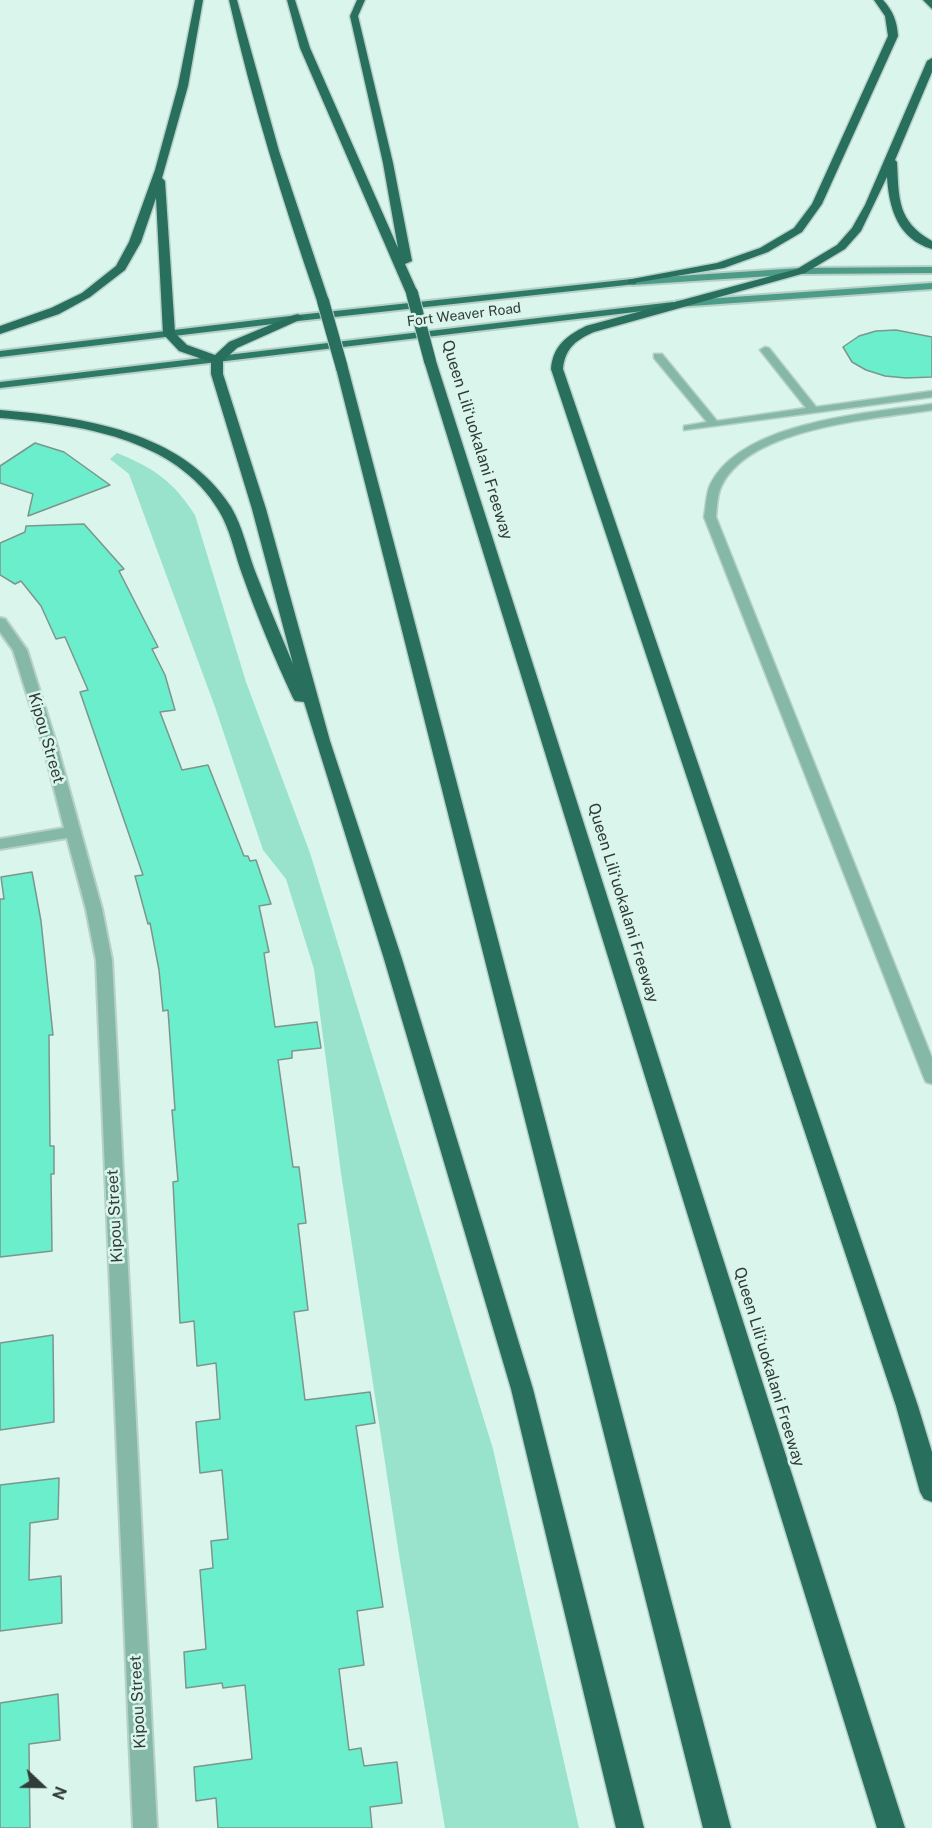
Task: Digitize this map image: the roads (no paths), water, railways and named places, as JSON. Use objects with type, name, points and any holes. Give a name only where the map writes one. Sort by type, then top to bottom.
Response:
[{"type":"highway","points":[[0,330],[55,311],[86,295],[121,268],[135,243],[160,170],[183,86],[199,0]]},
{"type":"highway","points":[[233,0],[252,81],[281,180],[342,368],[717,1828]]},
{"type":"highway","name":"Queen Liliʻuokalani Freeway","points":[[291,0],[305,48],[412,292],[430,361],[891,1828]]},
{"type":"highway","points":[[362,0],[354,16],[388,163],[412,292]]},
{"type":"highway","points":[[632,282],[720,266],[764,250],[798,230],[817,204],[893,36],[893,22],[887,9],[878,0]]},
{"type":"highway","points":[[927,0],[932,6]]},
{"type":"highway","points":[[932,61],[891,160],[857,229],[841,247],[801,271],[760,284],[673,304],[590,329],[572,338],[559,353],[558,375],[903,1394],[932,1492]]},
{"type":"highway","points":[[891,160],[897,218],[915,237],[932,246]]},
{"type":"highway","points":[[160,170],[169,334],[183,348],[217,360]]},
{"type":"highway","name":"Fort Weaver Road","points":[[0,354],[298,318],[632,282]]},
{"type":"highway","name":"Fort Weaver Road","points":[[0,385],[673,304]]},
{"type":"highway","points":[[298,318],[233,345],[217,360],[217,374],[259,509],[321,741],[393,959],[522,1389],[630,1828]]},
{"type":"highway","points":[[0,414],[65,422],[130,438],[162,452],[204,482],[225,508],[275,643],[321,741]]},
{"type":"main road","name":"Fort Weaver Road","points":[[632,282],[801,271],[932,270]]},
{"type":"main road","name":"Fort Weaver Road","points":[[673,304],[932,286]]},
{"type":"street","name":"Kipou Street","points":[[0,622],[20,650],[51,749],[94,909],[104,960],[145,1828]]},
{"type":"street","points":[[0,844],[72,831]]},
{"type":"lane","points":[[765,350],[814,411]]},
{"type":"lane","points":[[658,356],[714,424]]},
{"type":"lane","points":[[688,428],[932,394]]},
{"type":"lane","points":[[932,407],[822,425],[773,438],[753,448],[722,472],[713,486],[709,501],[710,517],[932,1078]]}]
